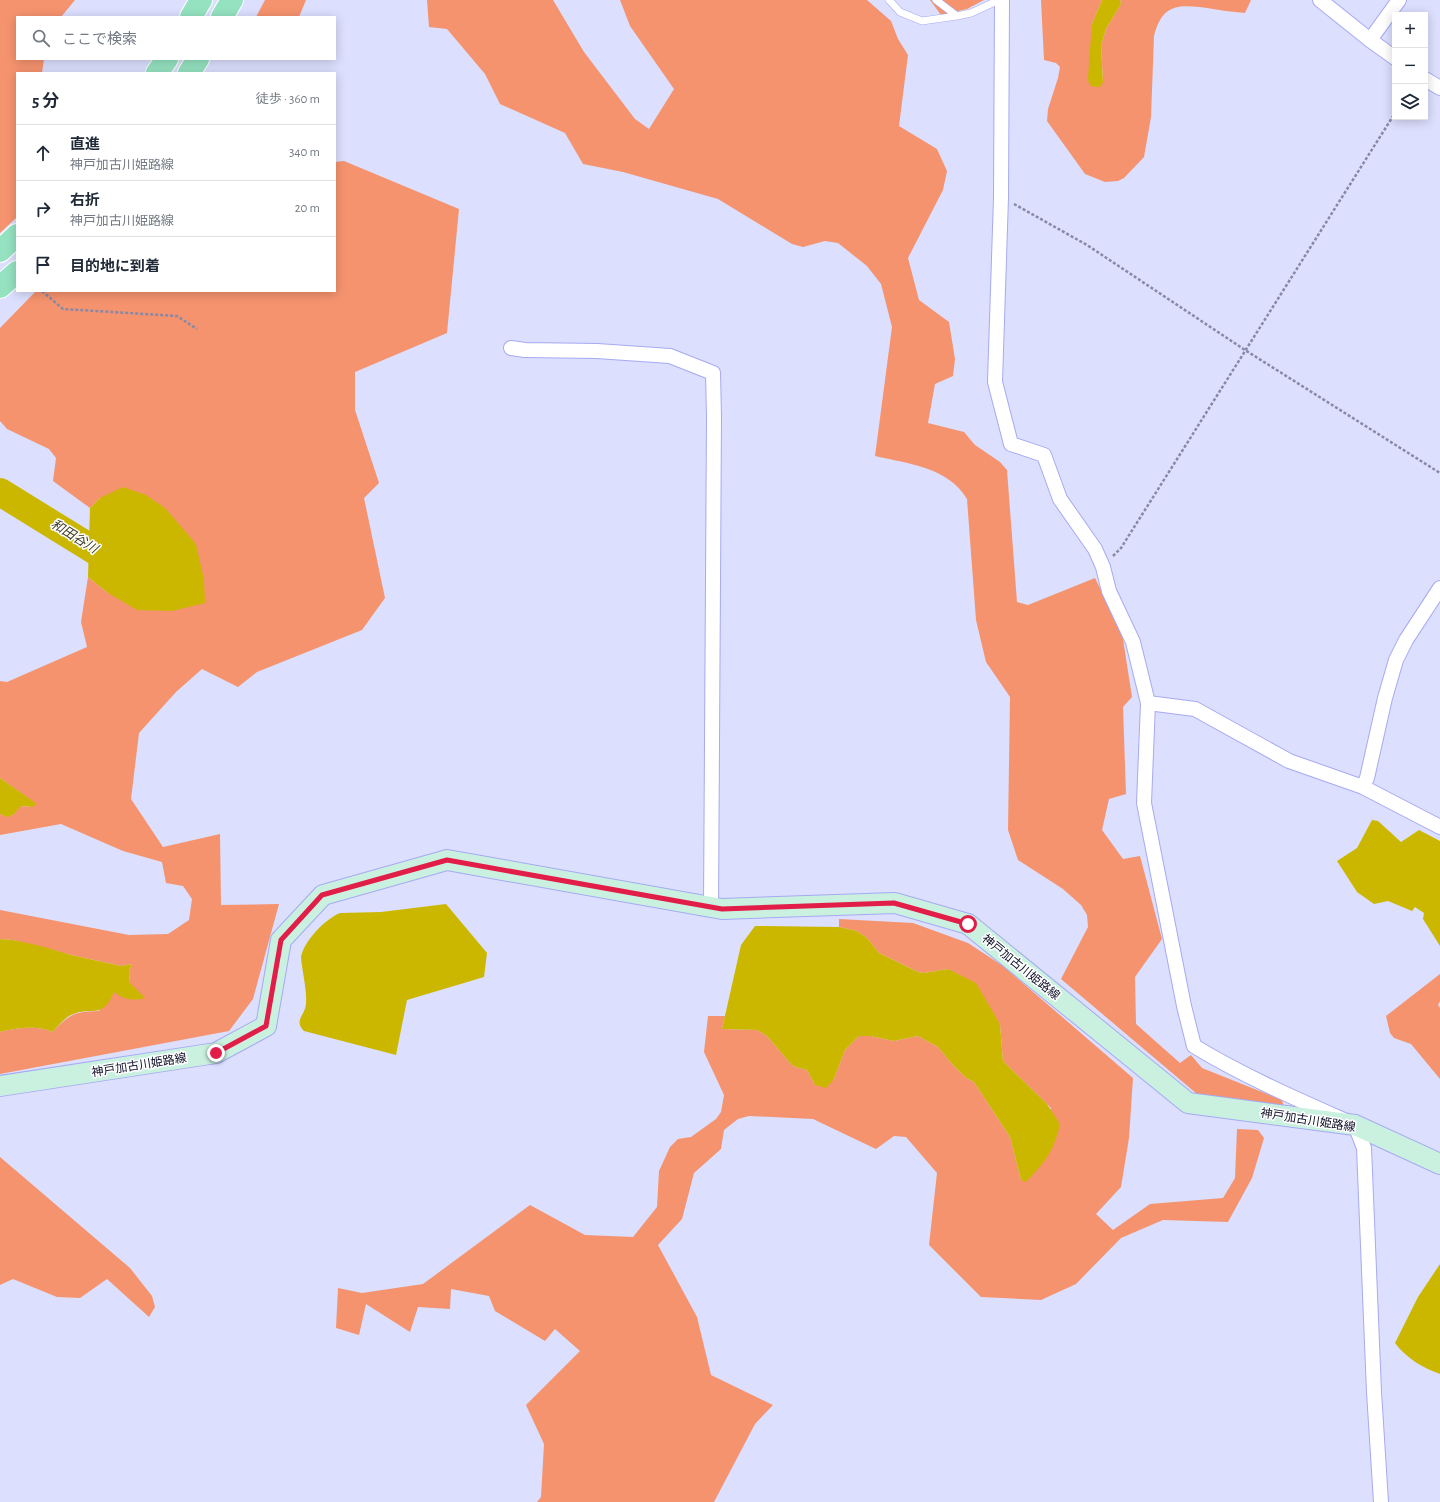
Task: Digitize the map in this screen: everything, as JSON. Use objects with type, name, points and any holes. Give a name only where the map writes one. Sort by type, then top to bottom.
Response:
[{"type":"main road","points":[[192,16],[201,0]]},
{"type":"main road","points":[[223,16],[232,0]]},
{"type":"main road","points":[[158,72],[166,60]]},
{"type":"main road","points":[[190,72],[197,60]]},
{"type":"main road","points":[[0,251],[16,236]]},
{"type":"main road","points":[[0,287],[16,273]]},
{"type":"street","points":[[1002,0],[1001,196],[995,382],[1011,444],[1044,455],[1060,499],[1095,549],[1103,567],[1109,591],[1133,642],[1148,703],[1144,803],[1184,1006],[1194,1046],[1212,1057],[1300,1101],[1355,1126],[1364,1148],[1374,1392],[1381,1502]]},
{"type":"street","points":[[1320,0],[1392,56]]},
{"type":"street","points":[[1370,40],[1399,0]]},
{"type":"street","points":[[1428,80],[1440,88]]},
{"type":"street","points":[[511,348],[525,350],[597,351],[670,356],[713,373],[711,907]]},
{"type":"street","points":[[1363,787],[1367,778],[1396,660],[1406,640],[1440,588]]},
{"type":"street","points":[[1148,703],[1195,709],[1289,761],[1363,787],[1440,827]]},
{"type":"street","name":"神戸加古川姫路線","points":[[0,1086],[216,1053],[266,1026],[281,940],[322,895],[447,860],[722,909],[894,903],[968,924],[1188,1102],[1355,1126],[1440,1164]]},
{"type":"lane","points":[[889,0],[900,12],[922,21],[971,13],[999,0]]},
{"type":"lane","points":[[936,0],[957,16]]},
{"type":"path","points":[[1103,567],[1122,548],[1392,118]]},
{"type":"path","points":[[1001,196],[1087,245],[1245,350],[1440,473]]},
{"type":"path","points":[[43,292],[63,309],[178,316],[197,329]]},
{"type":"shaded area","points":[[0,0],[75,0],[62,16],[16,16],[16,60],[44,60],[42,72],[16,72],[16,218],[0,233]]},
{"type":"shaded area","points":[[265,0],[306,0],[299,16],[257,16]]},
{"type":"shaded area","points":[[427,0],[553,0],[584,52],[635,119],[649,129],[674,89],[630,26],[620,0],[867,0],[891,21],[898,39],[908,55],[899,126],[937,149],[947,171],[943,190],[908,258],[919,300],[949,322],[955,359],[953,376],[935,384],[928,423],[964,432],[975,445],[1000,462],[1007,470],[1017,602],[1028,605],[1095,578],[1122,633],[1132,697],[1123,707],[1126,794],[1109,799],[1102,830],[1123,859],[1140,856],[1162,939],[1135,977],[1136,1024],[1180,1063],[1191,1055],[1202,1068],[1282,1100],[1284,1107],[1197,1094],[1061,979],[1088,927],[1087,915],[1081,905],[1063,889],[1018,860],[1008,830],[1010,697],[986,662],[976,620],[967,499],[959,488],[939,473],[927,468],[875,456],[892,327],[881,284],[867,266],[838,243],[825,241],[803,247],[792,244],[718,199],[623,172],[583,164],[565,133],[500,104],[485,74],[447,29],[429,27]]},
{"type":"shaded area","points":[[930,0],[984,0],[967,9],[941,15]]},
{"type":"shaded area","points":[[1041,0],[1102,0],[1092,24],[1103,82],[1101,46],[1106,29],[1121,4],[1120,0],[1251,0],[1245,13],[1188,6],[1173,8],[1162,18],[1157,25],[1154,36],[1151,117],[1144,157],[1124,178],[1118,181],[1105,182],[1085,174],[1047,121],[1048,109],[1060,67],[1056,63],[1044,60]]},
{"type":"shaded area","points":[[1102,0],[1120,0],[1121,4],[1106,29],[1101,46],[1103,82],[1100,87],[1094,87],[1089,84],[1088,78],[1092,24]]},
{"type":"shaded area","points":[[344,161],[459,209],[447,333],[355,372],[355,410],[379,483],[364,498],[385,598],[362,630],[257,672],[238,687],[202,669],[176,692],[139,733],[131,799],[163,847],[220,834],[221,905],[279,904],[253,999],[229,1031],[0,1074],[0,1032],[20,1028],[40,1028],[52,1032],[72,1015],[83,1012],[99,1011],[114,992],[130,983],[129,972],[132,964],[121,966],[13,940],[0,939],[0,910],[129,935],[168,934],[189,920],[192,899],[183,886],[166,883],[162,862],[123,851],[61,824],[0,835],[0,814],[10,816],[14,814],[20,806],[31,807],[36,804],[0,778],[0,681],[7,682],[87,647],[81,622],[88,577],[108,593],[100,498],[90,508],[53,481],[56,458],[49,449],[7,429],[0,421],[0,328],[35,292],[336,292],[336,162]]},
{"type":"shaded area","points":[[123,487],[146,495],[165,508],[196,544],[204,580],[205,603],[172,611],[137,610],[108,593],[88,577],[90,508],[100,498]]},
{"type":"shaded area","points":[[0,778],[37,804],[32,807],[21,806],[13,815],[7,817],[0,814]]},
{"type":"shaded area","points":[[1372,820],[1378,821],[1401,842],[1419,830],[1440,841],[1440,946],[1423,919],[1424,913],[1415,907],[1412,911],[1388,901],[1374,904],[1357,892],[1337,861],[1357,848]]},
{"type":"shaded area","points":[[446,904],[487,953],[484,977],[407,1000],[396,1055],[304,1031],[300,1024],[306,998],[301,957],[306,944],[322,925],[340,913],[381,912]]},
{"type":"shaded area","points":[[839,919],[913,923],[968,943],[1003,966],[1133,1078],[1129,1138],[1121,1187],[1096,1214],[1113,1230],[1150,1204],[1223,1198],[1235,1178],[1237,1129],[1258,1130],[1264,1138],[1252,1178],[1228,1222],[1163,1220],[1121,1238],[1076,1284],[1041,1300],[981,1297],[929,1245],[937,1173],[906,1137],[894,1136],[876,1149],[813,1119],[749,1116],[738,1119],[724,1130],[721,1149],[694,1173],[682,1219],[658,1245],[697,1317],[711,1375],[773,1405],[755,1424],[714,1502],[537,1502],[541,1497],[544,1444],[526,1405],[580,1351],[555,1329],[545,1341],[495,1311],[489,1296],[451,1289],[450,1309],[418,1307],[410,1332],[366,1304],[359,1335],[336,1328],[338,1288],[362,1293],[423,1284],[530,1205],[585,1235],[633,1237],[657,1207],[659,1171],[670,1147],[678,1139],[691,1137],[716,1119],[721,1112],[724,1095],[704,1052],[708,1016],[725,1016],[722,1029],[757,1030],[767,1036],[790,1063],[795,1067],[807,1070],[815,1085],[834,1079],[845,1050],[859,1036],[870,1036],[894,1041],[918,1036],[938,1047],[966,1078],[974,1082],[1010,1137],[1021,1180],[1051,1108],[1003,1061],[1000,1024],[948,969],[924,973],[918,972],[879,953],[867,938],[857,931],[839,927]]},
{"type":"shaded area","points":[[755,926],[839,927],[857,931],[867,938],[879,953],[918,972],[924,973],[948,969],[976,983],[1000,1024],[1003,1061],[1047,1104],[1060,1124],[1055,1142],[1048,1156],[1026,1182],[1021,1180],[1010,1137],[974,1082],[966,1078],[938,1047],[918,1036],[894,1041],[870,1036],[859,1036],[845,1050],[834,1079],[826,1088],[815,1085],[807,1070],[795,1067],[790,1063],[767,1036],[757,1030],[722,1029],[741,945]]},
{"type":"shaded area","points":[[0,939],[13,940],[41,946],[71,955],[121,966],[132,964],[129,972],[130,983],[145,998],[129,999],[121,997],[114,992],[110,1001],[101,1009],[96,1011],[78,1012],[68,1016],[52,1032],[40,1028],[20,1028],[0,1032]]},
{"type":"shaded area","points":[[1440,974],[1440,1001],[1438,1005],[1440,1008],[1440,1079],[1411,1044],[1394,1038],[1390,1033],[1386,1016]]},
{"type":"shaded area","points":[[0,1157],[130,1268],[152,1296],[155,1307],[149,1317],[107,1279],[80,1298],[57,1297],[13,1279],[0,1285]]},
{"type":"shaded area","points":[[1440,1264],[1440,1374],[1415,1362],[1395,1343],[1418,1297]]},
{"type":"waterway","name":"和田谷川","points":[[0,492],[107,558],[124,562]]},
{"type":"route","points":[[216,1053],[266,1026],[281,940],[322,895],[447,860],[722,909],[894,903],[968,924]]}]
